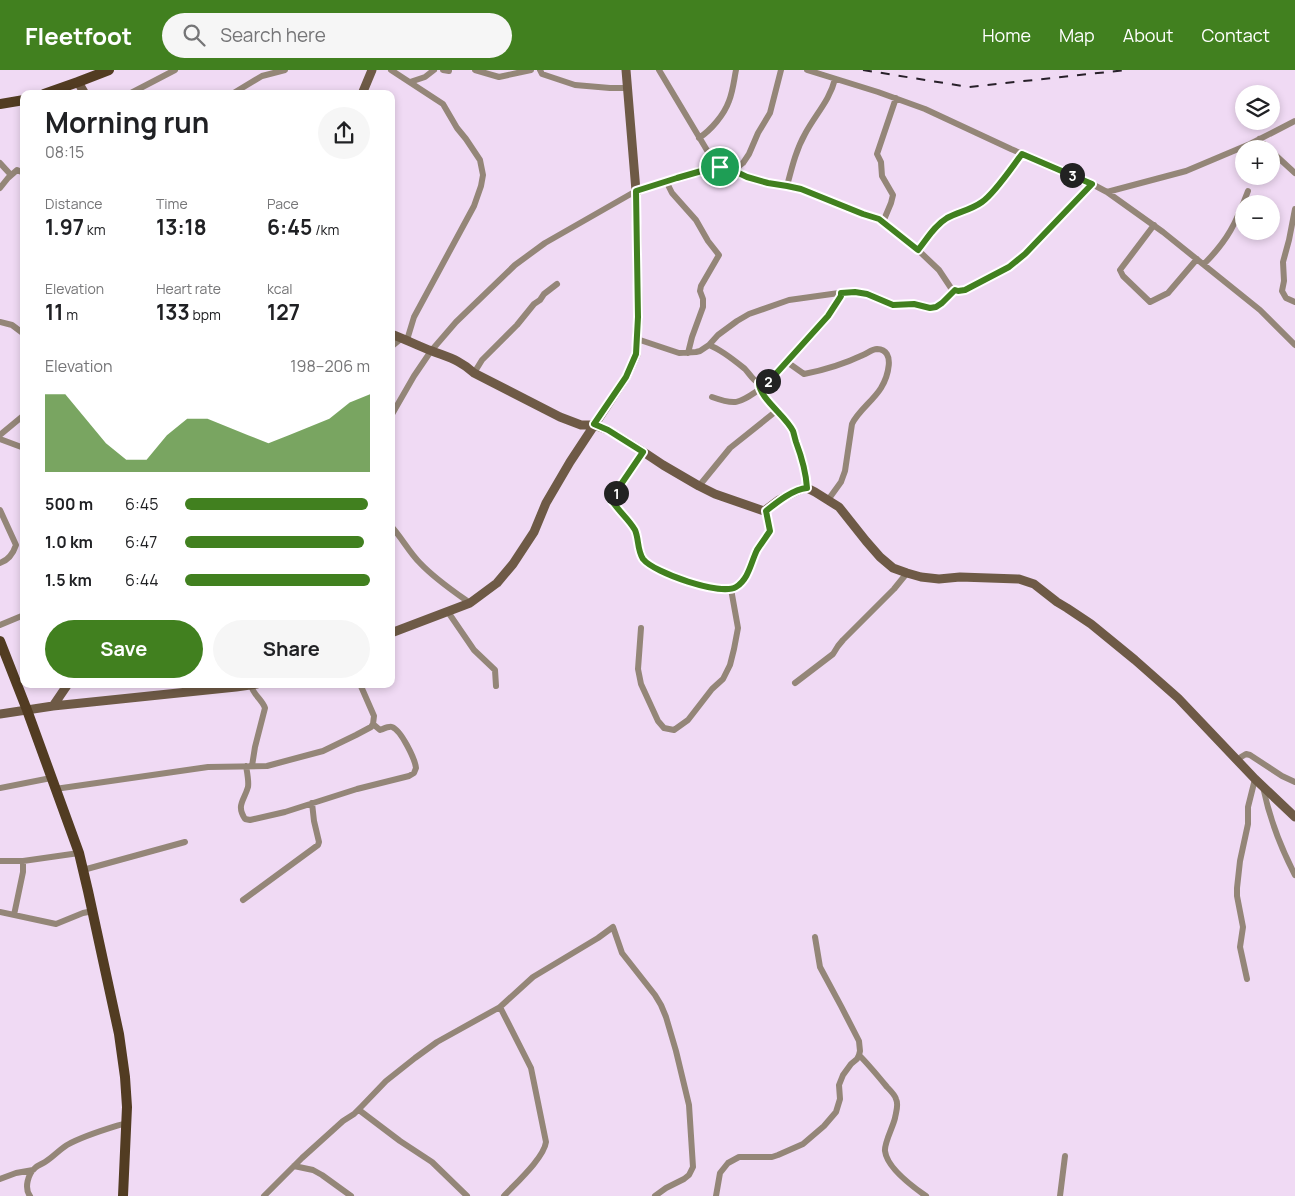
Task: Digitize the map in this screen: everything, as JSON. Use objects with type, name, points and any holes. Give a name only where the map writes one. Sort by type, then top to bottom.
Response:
[{"type":"main road","points":[[55,90],[109,70]]},
{"type":"main road","points":[[0,104],[20,101]]},
{"type":"main road","points":[[0,641],[79,853],[93,911],[119,1034],[125,1077],[124,1196]]},
{"type":"street","points":[[137,90],[175,70]]},
{"type":"street","points":[[239,90],[262,76],[285,70]]},
{"type":"street","points":[[364,90],[372,70]]},
{"type":"street","points":[[391,70],[442,104],[480,160],[483,175],[474,206],[404,339],[395,345]]},
{"type":"street","points":[[410,82],[425,77],[434,70]]},
{"type":"street","points":[[475,70],[499,77],[531,70]]},
{"type":"street","points":[[540,70],[542,74],[575,85],[627,88]]},
{"type":"street","points":[[395,632],[470,603],[497,583],[513,564],[534,532],[546,503],[629,370],[636,354],[638,317],[636,191],[626,70]]},
{"type":"street","points":[[660,70],[717,167]]},
{"type":"street","points":[[699,138],[708,131],[729,102],[736,70]]},
{"type":"street","points":[[734,170],[743,163],[749,154],[758,133],[770,113],[781,70]]},
{"type":"street","points":[[807,70],[896,98],[942,116],[1107,192],[1154,225],[1204,264],[1260,310],[1295,346]]},
{"type":"street","points":[[787,186],[796,154],[810,125],[828,98],[835,79]]},
{"type":"street","points":[[78,82],[83,90]]},
{"type":"street","points":[[883,222],[893,195],[882,176],[881,162],[877,154],[896,98]]},
{"type":"street","points":[[1107,192],[1186,171],[1295,121]]},
{"type":"street","points":[[918,250],[941,222],[983,201],[1022,154]]},
{"type":"street","points":[[1280,159],[1295,173]]},
{"type":"street","points":[[0,163],[11,175]]},
{"type":"street","points":[[395,409],[431,351],[456,322],[515,265],[545,243],[636,191],[666,181],[717,167],[734,170],[762,182],[812,193],[883,222],[918,250],[939,270],[951,288],[958,291],[965,290],[1009,267],[1025,254],[1092,184]]},
{"type":"street","points":[[0,188],[11,175],[17,170],[20,170]]},
{"type":"street","points":[[666,181],[672,193],[696,220],[718,255],[701,286],[703,307],[688,353]]},
{"type":"street","points":[[1204,264],[1232,230],[1248,191]]},
{"type":"street","points":[[1295,209],[1290,240],[1283,262],[1284,281],[1282,291],[1286,298],[1295,302]]},
{"type":"street","points":[[1154,225],[1120,270],[1123,276],[1147,300],[1151,302],[1168,293],[1197,259]]},
{"type":"street","points":[[474,373],[482,360],[523,319],[534,304],[557,284]]},
{"type":"street","points":[[637,340],[671,352],[679,354],[688,353],[700,351],[730,325],[749,314],[790,300],[855,292],[867,294],[893,305],[914,304],[930,308],[942,303],[955,290]]},
{"type":"street","points":[[712,397],[727,403],[738,402],[773,377],[828,316],[841,293]]},
{"type":"street","points":[[0,322],[12,325],[20,331]]},
{"type":"street","points":[[395,336],[454,359],[474,373],[560,417],[581,425],[594,424],[608,430],[662,465],[716,494],[766,511],[779,500],[807,488],[839,507],[880,557],[892,568],[921,577],[939,579],[960,577],[1019,579],[1034,584],[1057,602],[1091,624],[1178,698],[1237,761],[1295,817]]},
{"type":"street","points":[[709,345],[728,356],[759,386],[775,410],[787,422],[793,431],[802,457],[807,488]]},
{"type":"street","points":[[787,362],[804,374],[837,367],[875,349],[884,351],[888,357],[888,370],[880,389],[852,424],[845,471],[841,482],[828,500]]},
{"type":"street","points":[[699,486],[730,448],[774,413],[775,410]]},
{"type":"street","points":[[0,435],[20,418]]},
{"type":"street","points":[[0,439],[20,446]]},
{"type":"street","points":[[643,452],[611,499],[635,530],[638,546],[644,560],[651,566],[678,578],[709,586],[731,589],[738,586],[746,576],[757,551],[769,532],[770,528],[766,511]]},
{"type":"street","points":[[0,510],[16,545],[9,558],[0,563]]},
{"type":"street","points":[[395,530],[418,562],[432,576],[470,603]]},
{"type":"street","points":[[795,683],[833,654],[842,640],[894,589],[907,573]]},
{"type":"street","points":[[642,628],[638,669],[641,684],[658,721],[664,728],[674,730],[688,720],[712,689],[724,679],[730,665],[738,628],[731,589]]},
{"type":"street","points":[[448,612],[474,650],[495,670],[496,686]]},
{"type":"street","points":[[0,625],[20,617]]},
{"type":"street","points":[[53,706],[65,688]]},
{"type":"street","points":[[0,714],[53,706],[217,688]]},
{"type":"street","points":[[253,688],[252,691],[263,702],[265,708],[249,766],[248,784],[240,806],[245,819],[250,820],[285,812],[357,789],[409,776],[416,768],[406,742],[392,727],[378,730],[373,724]]},
{"type":"street","points":[[55,789],[208,767],[267,766],[323,752],[371,727],[373,724],[374,716],[362,688]]},
{"type":"street","points":[[1237,761],[1246,754],[1295,782]]},
{"type":"street","points":[[0,788],[51,778]]},
{"type":"street","points":[[1247,979],[1240,947],[1243,927],[1237,888],[1240,860],[1248,824],[1248,807],[1255,779]]},
{"type":"street","points":[[1262,786],[1287,860],[1295,874]]},
{"type":"street","points":[[244,900],[318,845],[312,803]]},
{"type":"street","points":[[302,807],[314,821]]},
{"type":"street","points":[[83,870],[185,842]]},
{"type":"street","points":[[0,861],[23,861],[79,853]]},
{"type":"street","points":[[14,915],[23,872],[23,861]]},
{"type":"street","points":[[0,912],[56,924],[93,911]]},
{"type":"street","points":[[264,1196],[343,1121],[359,1110],[386,1081],[422,1053],[437,1042],[500,1007],[534,977],[598,938],[612,927],[614,928],[622,953],[661,1005],[676,1051],[689,1105],[693,1167],[689,1175],[655,1196]]},
{"type":"street","points":[[716,1196],[720,1173],[728,1163],[739,1158],[778,1156],[803,1144],[824,1126],[836,1112],[840,1099],[840,1086],[843,1075],[859,1055],[859,1041],[820,967],[815,937]]},
{"type":"street","points":[[500,1007],[531,1068],[546,1142],[545,1148],[529,1170],[504,1196]]},
{"type":"street","points":[[859,1055],[874,1070],[896,1098],[898,1106],[885,1152],[903,1178],[926,1196]]},
{"type":"street","points":[[359,1110],[432,1162],[467,1196]]},
{"type":"street","points":[[0,1179],[16,1173],[33,1170],[68,1145],[126,1123]]},
{"type":"street","points":[[1060,1196],[1065,1156]]},
{"type":"street","points":[[294,1166],[313,1170],[351,1196]]},
{"type":"street","points":[[30,1196],[27,1191],[27,1184],[33,1170]]},
{"type":"railway","points":[[863,70],[969,87],[1126,70]]},
{"type":"route","points":[[1022,154],[1092,184],[1025,254],[1009,267],[965,290],[955,290],[936,307],[922,307],[914,304],[893,305],[867,294],[855,292],[841,293],[828,316],[787,362],[773,377],[766,382],[759,383],[760,389],[793,431],[802,457],[807,488],[779,500],[766,511],[770,528],[769,532],[757,551],[746,576],[738,586],[727,589],[695,584],[651,566],[644,560],[638,546],[635,530],[611,499],[643,452],[608,430],[594,424],[626,377],[636,354],[638,317],[636,191],[688,174],[720,167],[732,169],[747,177],[768,183],[801,189],[879,219],[918,250],[941,222],[983,201],[1022,154]]}]
